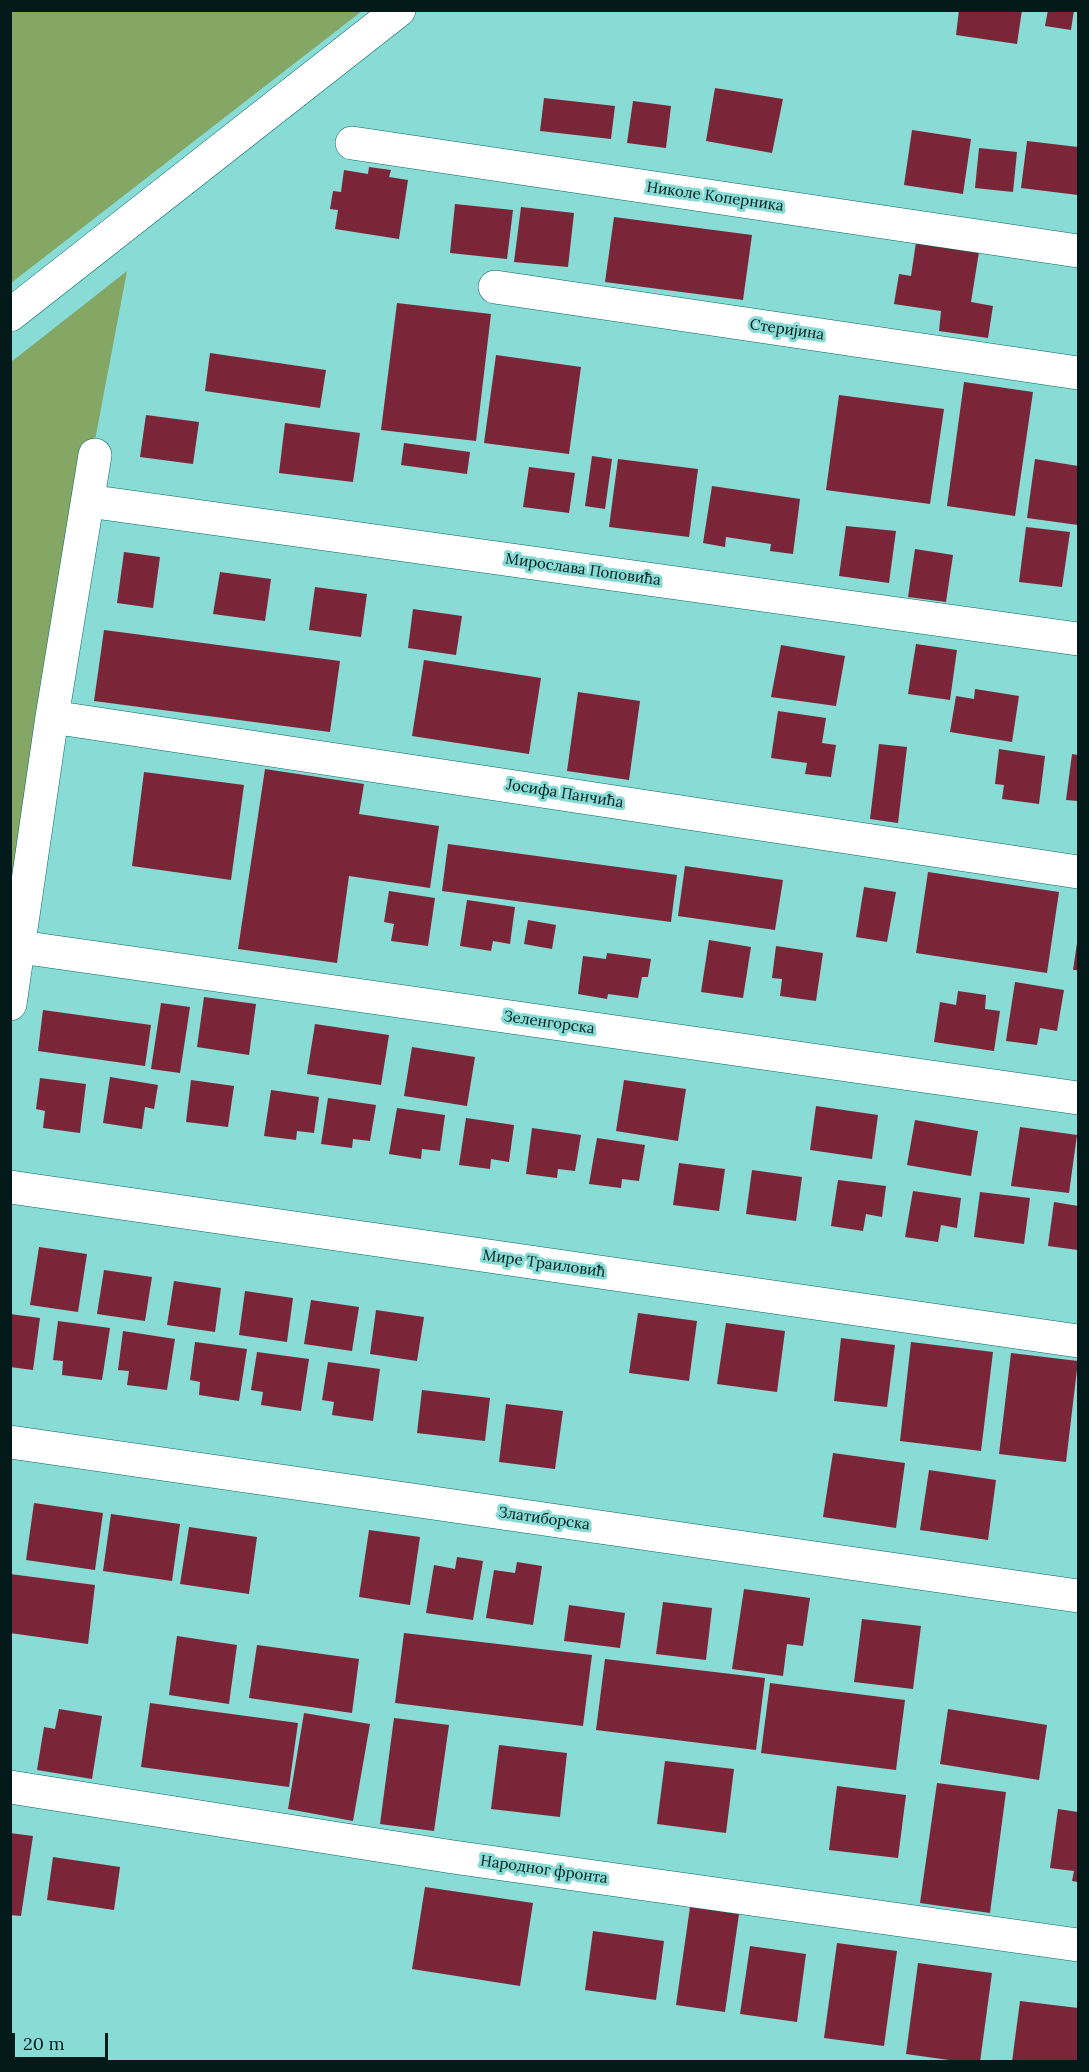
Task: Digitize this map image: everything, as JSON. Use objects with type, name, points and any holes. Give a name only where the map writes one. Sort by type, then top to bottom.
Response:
[{"type":"street","points":[[10,315],[399,10]]},
{"type":"street","name":"Николе Коперника","points":[[352,143],[1078,251]]},
{"type":"street","name":"Стеријина","points":[[495,287],[1078,373]]},
{"type":"street","points":[[10,1004],[52,717],[95,455]]},
{"type":"street","name":"Мирослава Поповића","points":[[88,501],[1078,639]]},
{"type":"street","name":"Јосифа Панчића","points":[[52,717],[1078,872]]},
{"type":"street","name":"Зеленгорска","points":[[20,947],[1078,1098]]},
{"type":"street","name":"Мире Траиловић","points":[[10,1187],[1078,1341]]},
{"type":"street","name":"Златиборска","points":[[10,1442],[1078,1596]]},
{"type":"street","name":"Народног фронта","points":[[10,1787],[453,1857],[1078,1945]]},
{"type":"green space","points":[[11,10],[362,10],[362,11],[11,283]]},
{"type":"green space","points":[[127,271],[39,736],[11,918],[11,362]]},
{"type":"building","points":[[959,10],[1022,10],[1017,44],[956,35]]},
{"type":"building","points":[[1048,10],[1074,10],[1071,30],[1045,26]]},
{"type":"building","points":[[715,88],[783,99],[772,153],[706,141]]},
{"type":"building","points":[[544,98],[615,106],[611,139],[540,131]]},
{"type":"building","points":[[633,101],[671,106],[666,148],[627,143]]},
{"type":"building","points":[[912,130],[971,139],[963,194],[904,185]]},
{"type":"building","points":[[1027,141],[1078,147],[1078,195],[1021,188]]},
{"type":"building","points":[[979,148],[1017,152],[1013,192],[975,188]]},
{"type":"building","points":[[369,167],[391,170],[389,177],[408,180],[399,239],[335,229],[338,210],[330,209],[333,191],[341,192],[344,170],[368,174]]},
{"type":"building","points":[[455,204],[513,210],[507,259],[450,253]]},
{"type":"building","points":[[521,207],[574,213],[568,267],[514,262]]},
{"type":"building","points":[[614,217],[752,235],[743,300],[605,282]]},
{"type":"building","points":[[916,242],[979,252],[971,302],[993,306],[988,338],[939,331],[941,311],[894,304],[899,274],[911,276]]},
{"type":"building","points":[[397,303],[491,314],[476,441],[381,430]]},
{"type":"building","points":[[210,353],[326,370],[320,408],[205,391]]},
{"type":"building","points":[[496,355],[581,367],[569,454],[484,443]]},
{"type":"building","points":[[964,382],[1033,392],[1015,516],[947,506]]},
{"type":"building","points":[[839,395],[944,409],[930,504],[826,490]]},
{"type":"building","points":[[146,415],[199,422],[193,464],[140,457]]},
{"type":"building","points":[[285,423],[360,433],[353,482],[279,473]]},
{"type":"building","points":[[404,443],[470,452],[467,474],[401,465]]},
{"type":"building","points":[[592,456],[612,459],[605,509],[585,506]]},
{"type":"building","points":[[618,459],[698,469],[689,537],[609,527]]},
{"type":"building","points":[[1035,459],[1078,466],[1078,525],[1027,518]]},
{"type":"building","points":[[529,467],[575,473],[569,513],[523,507]]},
{"type":"building","points":[[712,486],[800,499],[793,554],[770,551],[771,544],[726,537],[725,547],[703,543]]},
{"type":"building","points":[[846,526],[896,531],[889,583],[839,576]]},
{"type":"building","points":[[1026,527],[1070,532],[1062,587],[1019,582]]},
{"type":"building","points":[[915,549],[953,555],[946,602],[908,597]]},
{"type":"building","points":[[124,552],[160,557],[153,608],[117,603]]},
{"type":"building","points":[[220,572],[271,579],[265,621],[213,614]]},
{"type":"building","points":[[315,587],[367,594],[361,637],[309,630]]},
{"type":"building","points":[[413,609],[462,616],[456,655],[408,648]]},
{"type":"building","points":[[104,630],[340,661],[330,732],[94,701]]},
{"type":"building","points":[[916,644],[957,650],[950,700],[908,694]]},
{"type":"building","points":[[781,645],[845,656],[836,706],[771,697]]},
{"type":"building","points":[[424,660],[541,678],[529,754],[412,736]]},
{"type":"building","points":[[975,689],[1019,696],[1012,742],[950,732],[956,696],[974,699]]},
{"type":"building","points":[[578,692],[640,701],[629,780],[567,771]]},
{"type":"building","points":[[778,711],[826,718],[822,743],[836,745],[831,777],[805,774],[807,763],[771,758]]},
{"type":"building","points":[[879,744],[907,747],[898,823],[870,819]]},
{"type":"building","points":[[999,749],[1045,756],[1039,804],[1002,799],[1004,785],[995,784]]},
{"type":"building","points":[[1072,754],[1078,755],[1078,801],[1066,800]]},
{"type":"building","points":[[265,769],[364,784],[359,814],[439,826],[430,888],[349,876],[337,963],[238,949]]},
{"type":"building","points":[[144,772],[244,785],[231,880],[132,866]]},
{"type":"building","points":[[448,844],[677,875],[671,922],[442,891]]},
{"type":"building","points":[[685,866],[783,880],[775,930],[678,916]]},
{"type":"building","points":[[928,872],[1059,892],[1047,973],[916,953]]},
{"type":"building","points":[[864,887],[896,892],[887,942],[856,937]]},
{"type":"building","points":[[389,891],[435,898],[428,946],[391,941],[394,924],[384,922]]},
{"type":"building","points":[[467,900],[515,907],[510,944],[493,941],[491,951],[460,946]]},
{"type":"building","points":[[528,920],[556,925],[552,949],[524,944]]},
{"type":"building","points":[[709,940],[751,947],[743,998],[701,992]]},
{"type":"building","points":[[1077,943],[1078,970],[1073,970]]},
{"type":"building","points":[[776,946],[823,953],[816,1001],[780,996],[782,979],[772,978]]},
{"type":"building","points":[[607,953],[651,959],[648,977],[642,977],[638,998],[608,994],[607,999],[578,994],[583,956],[606,959]]},
{"type":"building","points":[[1015,982],[1064,990],[1057,1031],[1040,1028],[1037,1045],[1006,1041]]},
{"type":"building","points":[[958,991],[986,995],[985,1009],[1000,1011],[994,1051],[934,1042],[940,1002],[956,1005]]},
{"type":"building","points":[[204,997],[256,1004],[249,1055],[197,1047]]},
{"type":"building","points":[[161,1003],[190,1007],[180,1073],[151,1069]]},
{"type":"building","points":[[43,1010],[151,1025],[145,1066],[38,1051]]},
{"type":"building","points":[[315,1024],[389,1035],[381,1085],[307,1074]]},
{"type":"building","points":[[412,1047],[475,1057],[467,1106],[404,1096]]},
{"type":"building","points":[[110,1077],[158,1085],[154,1109],[145,1107],[142,1129],[103,1123]]},
{"type":"building","points":[[40,1078],[86,1084],[80,1133],[43,1128],[45,1111],[36,1109]]},
{"type":"building","points":[[191,1080],[234,1086],[228,1127],[186,1122]]},
{"type":"building","points":[[624,1080],[686,1089],[678,1141],[616,1131]]},
{"type":"building","points":[[271,1090],[319,1097],[314,1133],[297,1131],[296,1140],[264,1136]]},
{"type":"building","points":[[328,1098],[376,1105],[370,1141],[353,1139],[352,1148],[321,1144]]},
{"type":"building","points":[[816,1106],[878,1115],[872,1159],[810,1150]]},
{"type":"building","points":[[397,1108],[445,1115],[440,1151],[422,1149],[421,1159],[389,1154]]},
{"type":"building","points":[[466,1118],[514,1125],[509,1162],[491,1159],[490,1169],[459,1165]]},
{"type":"building","points":[[915,1120],[978,1131],[971,1176],[907,1165]]},
{"type":"building","points":[[1020,1127],[1077,1135],[1069,1193],[1011,1186]]},
{"type":"building","points":[[532,1128],[581,1135],[575,1171],[558,1169],[557,1178],[526,1174]]},
{"type":"building","points":[[597,1138],[645,1145],[639,1181],[622,1179],[621,1188],[589,1184]]},
{"type":"building","points":[[679,1163],[725,1169],[719,1211],[673,1205]]},
{"type":"building","points":[[752,1170],[802,1177],[796,1221],[746,1214]]},
{"type":"building","points":[[838,1180],[886,1186],[882,1217],[866,1214],[863,1231],[831,1226]]},
{"type":"building","points":[[913,1191],[961,1198],[957,1228],[941,1225],[938,1242],[905,1237]]},
{"type":"building","points":[[980,1192],[1030,1198],[1024,1244],[974,1237]]},
{"type":"building","points":[[1054,1202],[1078,1206],[1078,1250],[1048,1246]]},
{"type":"building","points":[[39,1247],[87,1254],[78,1312],[30,1305]]},
{"type":"building","points":[[104,1270],[152,1277],[145,1321],[97,1314]]},
{"type":"building","points":[[174,1281],[221,1288],[215,1332],[167,1325]]},
{"type":"building","points":[[245,1291],[293,1298],[287,1342],[239,1335]]},
{"type":"building","points":[[311,1300],[359,1307],[352,1351],[304,1344]]},
{"type":"building","points":[[376,1310],[424,1317],[417,1361],[370,1354]]},
{"type":"building","points":[[638,1313],[697,1321],[689,1381],[629,1373]]},
{"type":"building","points":[[10,1314],[40,1318],[33,1370],[10,1367]]},
{"type":"building","points":[[58,1321],[110,1328],[102,1380],[62,1375],[63,1361],[53,1360]]},
{"type":"building","points":[[726,1323],[785,1331],[777,1392],[717,1384]]},
{"type":"building","points":[[123,1331],[175,1339],[167,1390],[127,1385],[129,1371],[118,1370]]},
{"type":"building","points":[[841,1338],[895,1345],[887,1407],[834,1401]]},
{"type":"building","points":[[195,1342],[247,1349],[239,1401],[199,1395],[200,1382],[190,1380]]},
{"type":"building","points":[[911,1342],[993,1352],[981,1451],[900,1441]]},
{"type":"building","points":[[257,1352],[309,1359],[301,1411],[261,1405],[263,1392],[251,1390]]},
{"type":"building","points":[[1011,1353],[1078,1361],[1066,1462],[999,1454]]},
{"type":"building","points":[[328,1362],[380,1369],[373,1421],[332,1415],[334,1402],[322,1400]]},
{"type":"building","points":[[422,1390],[490,1398],[485,1441],[417,1433]]},
{"type":"building","points":[[506,1404],[563,1411],[555,1469],[499,1462]]},
{"type":"building","points":[[833,1453],[905,1463],[896,1528],[823,1517]]},
{"type":"building","points":[[929,1470],[996,1480],[988,1540],[920,1530]]},
{"type":"building","points":[[34,1503],[103,1513],[95,1570],[26,1560]]},
{"type":"building","points":[[111,1514],[180,1524],[172,1581],[103,1571]]},
{"type":"building","points":[[189,1527],[257,1537],[249,1594],[180,1584]]},
{"type":"building","points":[[369,1530],[420,1537],[410,1605],[359,1597]]},
{"type":"building","points":[[457,1557],[483,1561],[473,1620],[426,1613],[434,1565],[455,1569]]},
{"type":"building","points":[[517,1562],[542,1566],[533,1625],[486,1618],[494,1570],[515,1573]]},
{"type":"building","points":[[10,1574],[95,1585],[88,1644],[10,1633]]},
{"type":"building","points":[[744,1589],[810,1598],[803,1646],[787,1644],[783,1676],[732,1669]]},
{"type":"building","points":[[663,1602],[712,1608],[706,1660],[656,1654]]},
{"type":"building","points":[[569,1605],[625,1613],[620,1648],[564,1641]]},
{"type":"building","points":[[862,1619],[921,1626],[913,1689],[854,1682]]},
{"type":"building","points":[[404,1633],[592,1655],[583,1726],[395,1703]]},
{"type":"building","points":[[177,1636],[237,1645],[229,1704],[169,1695]]},
{"type":"building","points":[[257,1645],[359,1659],[352,1713],[249,1698]]},
{"type":"building","points":[[605,1659],[765,1678],[756,1750],[596,1730]]},
{"type":"building","points":[[770,1683],[905,1700],[896,1770],[761,1753]]},
{"type":"building","points":[[150,1703],[298,1723],[289,1787],[141,1767]]},
{"type":"building","points":[[59,1709],[102,1716],[92,1779],[37,1770],[44,1727],[55,1729]]},
{"type":"building","points":[[948,1709],[1047,1725],[1039,1780],[940,1764]]},
{"type":"building","points":[[304,1713],[370,1724],[353,1821],[288,1809]]},
{"type":"building","points":[[394,1718],[449,1725],[434,1831],[380,1824]]},
{"type":"building","points":[[499,1745],[567,1753],[560,1817],[491,1809]]},
{"type":"building","points":[[665,1761],[734,1769],[726,1833],[657,1824]]},
{"type":"building","points":[[937,1783],[1006,1792],[990,1913],[920,1903]]},
{"type":"building","points":[[837,1786],[906,1795],[898,1858],[829,1850]]},
{"type":"building","points":[[1058,1809],[1078,1812],[1078,1882],[1072,1881],[1074,1871],[1050,1868]]},
{"type":"building","points":[[10,1833],[33,1836],[21,1916],[10,1915]]},
{"type":"building","points":[[53,1857],[120,1867],[114,1910],[47,1900]]},
{"type":"building","points":[[425,1887],[533,1903],[520,1986],[412,1969]]},
{"type":"building","points":[[690,1907],[739,1914],[725,2012],[676,2005]]},
{"type":"building","points":[[593,1931],[664,1941],[656,2000],[585,1990]]},
{"type":"building","points":[[837,1943],[897,1951],[884,2046],[824,2038]]},
{"type":"building","points":[[750,1946],[806,1954],[797,2022],[740,2014]]},
{"type":"building","points":[[918,1963],[992,1973],[980,2062],[963,2062],[906,2054]]},
{"type":"building","points":[[1020,2001],[1078,2008],[1078,2062],[1012,2062]]}]
